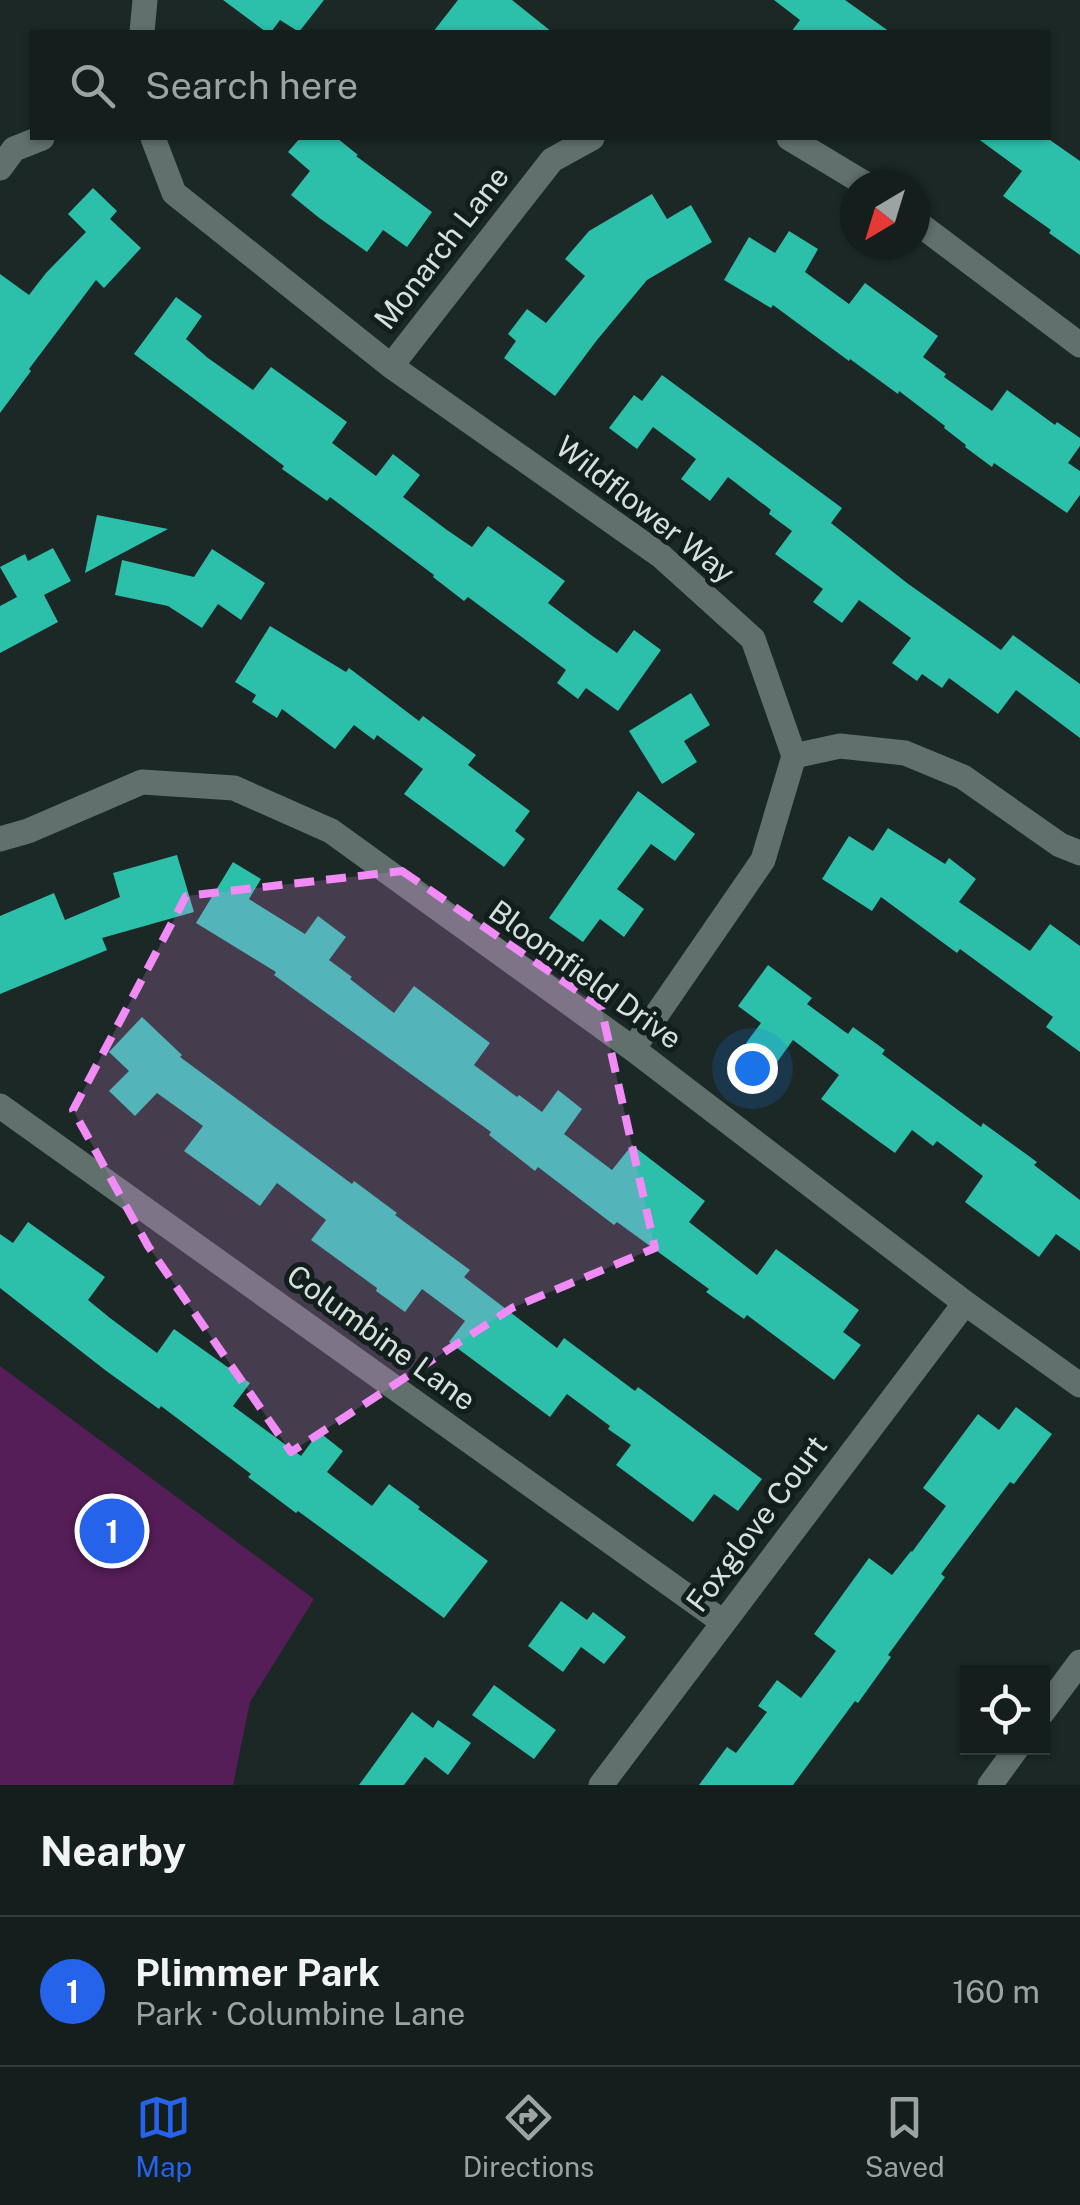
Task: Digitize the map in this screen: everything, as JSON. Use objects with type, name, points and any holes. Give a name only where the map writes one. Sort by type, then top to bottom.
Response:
[{"type":"street","points":[[142,30],[145,0]]},
{"type":"street","points":[[0,168],[14,149],[37,140]]},
{"type":"street","name":"Wildflower Way","points":[[154,140],[174,193],[391,366],[662,556],[753,639],[794,756]]},
{"type":"street","name":"Monarch Lane","points":[[391,366],[552,160],[588,140]]},
{"type":"street","points":[[792,140],[842,170]]},
{"type":"street","points":[[930,232],[1080,345]]},
{"type":"street","points":[[634,1048],[763,860],[794,756],[840,746],[905,753],[964,777],[1060,845],[1080,853]]},
{"type":"street","name":"Bloomfield Drive","points":[[0,839],[142,782],[234,788],[331,831],[634,1048],[965,1303],[1080,1385]]},
{"type":"street","name":"Columbine Lane","points":[[0,1106],[723,1622]]},
{"type":"street","name":"Foxglove Court","points":[[601,1785],[965,1303]]},
{"type":"street","points":[[1050,1702],[1080,1662]]},
{"type":"street","points":[[990,1785],[1012,1755]]},
{"type":"highlighted area","points":[[402,871],[601,1007],[655,1248],[512,1308],[291,1452],[148,1246],[73,1110],[186,896]]},
{"type":"shaded area","points":[[0,1366],[314,1599],[250,1702],[233,1785],[0,1785]]},
{"type":"building","points":[[223,0],[324,0],[301,30],[280,20],[272,30],[263,30]]},
{"type":"building","points":[[458,0],[512,0],[550,30],[435,30]]},
{"type":"building","points":[[774,0],[845,0],[887,30],[792,30],[800,20]]},
{"type":"building","points":[[298,140],[339,140],[432,212],[407,247],[383,230],[367,252],[291,195],[310,171],[288,152]]},
{"type":"building","points":[[980,140],[1050,140],[1080,161],[1080,255],[1003,196],[1022,171]]},
{"type":"building","points":[[93,188],[117,211],[110,219],[141,248],[104,288],[96,280],[0,413],[0,274],[29,295],[86,232],[68,214]]},
{"type":"building","points":[[652,194],[667,219],[691,205],[712,242],[647,280],[555,396],[504,358],[516,341],[508,334],[527,309],[546,323],[585,276],[565,259],[589,231]]},
{"type":"building","points":[[789,231],[818,249],[805,272],[849,304],[865,283],[938,336],[923,357],[946,374],[944,377],[992,411],[1007,390],[1080,438],[1080,446],[1068,463],[1080,471],[1080,495],[1067,513],[994,463],[992,467],[899,391],[898,394],[849,361],[773,305],[771,308],[724,280],[749,237],[775,253]]},
{"type":"building","points":[[176,297],[202,316],[186,339],[208,358],[253,390],[271,367],[347,422],[332,443],[376,476],[393,454],[420,475],[403,497],[447,530],[472,547],[488,526],[565,581],[548,603],[591,635],[617,653],[634,630],[661,650],[618,711],[586,688],[578,699],[557,683],[566,670],[468,597],[464,601],[330,497],[327,501],[282,469],[284,466],[134,354]]},
{"type":"building","points":[[662,375],[842,508],[831,523],[907,583],[1001,650],[1013,635],[1080,684],[1080,738],[1016,690],[998,714],[949,678],[942,688],[922,674],[917,681],[892,663],[911,638],[859,600],[842,623],[813,602],[823,589],[775,554],[792,531],[769,514],[771,510],[728,477],[710,501],[681,479],[696,459],[653,427],[637,449],[609,428],[634,395],[642,401]]},
{"type":"building","points":[[97,515],[168,529],[85,573]]},
{"type":"building","points":[[53,548],[71,581],[44,595],[58,622],[0,653],[0,606],[17,597],[0,567],[25,554],[28,561]]},
{"type":"building","points":[[212,549],[265,583],[241,620],[218,604],[202,628],[168,606],[115,595],[122,560],[194,577]]},
{"type":"building","points":[[270,626],[346,672],[349,668],[419,721],[423,716],[476,755],[468,765],[530,811],[515,831],[525,839],[504,867],[404,794],[423,769],[377,735],[374,740],[354,725],[335,749],[282,709],[277,718],[252,702],[256,695],[235,682]]},
{"type":"building","points":[[691,693],[710,725],[684,741],[697,762],[662,784],[629,731]]},
{"type":"building","points":[[638,791],[695,834],[675,861],[651,844],[617,889],[644,909],[624,937],[600,919],[583,942],[549,918]]},
{"type":"building","points":[[888,828],[945,864],[949,858],[976,879],[959,902],[1030,951],[1050,924],[1080,946],[1080,1052],[1046,1027],[1053,1017],[960,949],[957,953],[881,897],[872,911],[822,879],[849,836],[873,851]]},
{"type":"building","points":[[177,855],[194,912],[102,938],[107,950],[0,994],[0,916],[54,893],[65,920],[120,897],[113,873]]},
{"type":"building","points":[[233,862],[261,879],[249,899],[305,934],[318,916],[346,937],[329,960],[394,1013],[414,986],[490,1043],[474,1065],[517,1097],[542,1112],[558,1090],[582,1109],[564,1134],[612,1170],[632,1145],[705,1201],[689,1222],[757,1275],[776,1249],[859,1310],[843,1332],[861,1345],[834,1380],[747,1315],[744,1319],[706,1292],[709,1289],[617,1222],[614,1225],[538,1167],[535,1171],[489,1135],[491,1132],[274,975],[276,972],[196,923]]},
{"type":"building","points":[[768,965],[812,998],[807,1004],[848,1034],[853,1027],[885,1050],[882,1054],[981,1127],[983,1123],[1037,1162],[1034,1165],[1080,1200],[1080,1251],[1056,1234],[1039,1257],[965,1202],[983,1176],[937,1141],[933,1146],[912,1130],[895,1153],[821,1099],[839,1075],[793,1040],[775,1065],[746,1043],[761,1023],[738,1006]]},
{"type":"building","points":[[142,1017],[180,1057],[397,1213],[470,1270],[464,1277],[557,1348],[564,1338],[635,1391],[638,1387],[762,1479],[738,1511],[714,1494],[693,1522],[616,1465],[631,1445],[567,1394],[550,1417],[449,1342],[465,1321],[422,1289],[405,1312],[311,1240],[326,1220],[277,1183],[260,1206],[184,1151],[203,1126],[157,1093],[135,1116],[109,1091],[129,1071],[109,1052]]},
{"type":"building","points":[[28,1222],[105,1277],[88,1300],[157,1353],[174,1329],[250,1383],[233,1406],[301,1456],[319,1432],[343,1451],[327,1472],[372,1506],[389,1484],[488,1561],[444,1618],[296,1513],[248,1477],[251,1474],[161,1406],[159,1409],[105,1370],[0,1288],[0,1234],[13,1243]]},
{"type":"building","points":[[1016,1407],[1052,1434],[1014,1484],[1010,1482],[941,1574],[945,1577],[888,1655],[891,1657],[793,1785],[699,1785],[727,1747],[736,1753],[767,1712],[758,1706],[777,1680],[801,1698],[836,1651],[814,1634],[869,1558],[892,1575],[912,1552],[946,1506],[923,1488],[978,1414],[999,1430]]},
{"type":"building","points":[[561,1601],[587,1620],[593,1612],[626,1637],[604,1664],[581,1647],[563,1672],[528,1646]]},
{"type":"building","points":[[494,1685],[556,1730],[534,1759],[472,1715]]},
{"type":"building","points":[[412,1712],[433,1728],[438,1720],[471,1743],[448,1775],[425,1757],[404,1785],[359,1785]]},
{"type":"place","name":"Plimmer Park","points":[[112,1531]]}]
